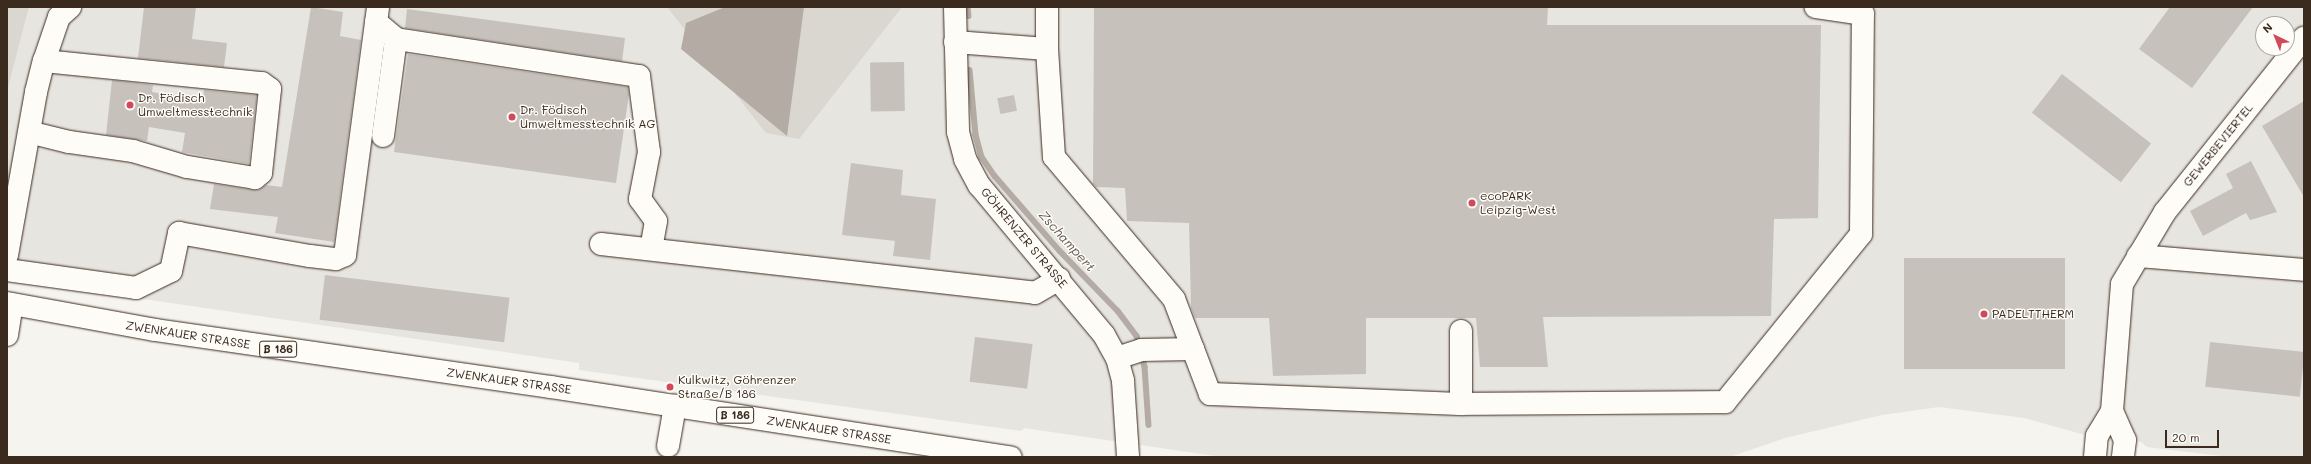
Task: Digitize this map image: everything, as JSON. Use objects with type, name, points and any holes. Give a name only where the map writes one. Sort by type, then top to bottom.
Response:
[{"type":"main road","points":[[7,256],[29,132],[44,61],[59,17],[70,7]]},
{"type":"main road","name":"GÖHRENZER STRASSE","points":[[955,7],[958,132],[965,159],[979,186],[1059,279],[1104,335],[1117,358],[1124,381],[1128,457]]},
{"type":"main road","points":[[1047,7],[1047,49],[1054,157],[1174,299],[1210,394],[1461,404],[1725,402],[1861,234],[1863,14],[1816,7]]},
{"type":"main road","points":[[377,14],[396,39],[639,76],[649,152],[640,199],[656,220],[651,249]]},
{"type":"main road","points":[[7,270],[136,288],[171,271],[179,233],[310,256],[336,259],[346,254],[377,14]]},
{"type":"main road","name":"GEWERBEVIERTEL","points":[[2095,457],[2097,436],[2112,411],[2122,284],[2165,212],[2304,38]]},
{"type":"main road","points":[[383,136],[396,39]]},
{"type":"main road","points":[[955,42],[1047,49]]},
{"type":"main road","points":[[29,132],[69,142],[133,150],[187,166],[255,178],[261,173],[270,88],[262,83],[44,61]]},
{"type":"main road","points":[[601,244],[1035,293],[1059,279]]},
{"type":"main road","points":[[2138,256],[2304,270]]},
{"type":"main road","points":[[7,335],[10,303]]},
{"type":"main road","name":"ZWENKAUER STRASSE","points":[[10,303],[155,330],[1011,457]]},
{"type":"main road","points":[[1461,332],[1461,404]]},
{"type":"main road","points":[[1117,358],[1141,350],[1193,349]]},
{"type":"main road","points":[[668,446],[675,406]]},
{"type":"main road","name":"GEWERBEVIERTEL","points":[[2112,411],[2125,440],[2123,457]]},
{"type":"shaded area","points":[[7,7],[29,7],[7,92]]},
{"type":"shaded area","points":[[29,7],[2304,7],[2304,457],[2230,457],[2147,447],[2141,442],[2085,435],[2024,418],[1939,407],[1882,415],[1785,438],[1730,457],[1222,457],[1024,428],[1021,431],[579,370],[579,363],[7,279],[7,92]]},
{"type":"shaded area","points":[[667,7],[902,7],[799,139],[766,133]]},
{"type":"shaded area","points":[[725,7],[804,7],[787,136],[681,49],[686,23]]},
{"type":"building","points":[[144,7],[196,7],[192,39],[227,43],[224,67],[138,58]]},
{"type":"building","points":[[311,7],[343,12],[340,36],[361,40],[334,242],[275,233],[278,217],[210,209],[214,184],[253,190],[259,190],[266,185],[282,187]]},
{"type":"building","name":"ecoPARK Leipzig-West","points":[[1094,7],[1548,7],[1547,25],[1821,25],[1818,218],[1774,219],[1771,316],[1543,317],[1548,367],[1480,367],[1476,318],[1366,318],[1366,374],[1273,376],[1269,318],[1195,318],[1191,308],[1189,223],[1127,221],[1125,188],[1096,187],[1093,184]]},
{"type":"building","points":[[2170,7],[2253,7],[2192,88],[2139,49]]},
{"type":"building","points":[[407,9],[625,38],[622,61],[405,28]]},
{"type":"building","name":"Dr. Födisch Umweltmesstechnik AG","points":[[408,54],[628,87],[629,94],[616,183],[394,152]]},
{"type":"building","points":[[904,62],[905,111],[871,112],[870,63]]},
{"type":"building","points":[[2062,74],[2151,144],[2121,182],[2032,113]]},
{"type":"building","points":[[112,80],[153,85],[152,92],[203,100],[204,90],[257,95],[249,164],[182,152],[185,133],[149,127],[147,141],[106,135]]},
{"type":"building","points":[[1014,95],[1017,111],[1000,114],[997,98]]},
{"type":"building","points":[[2304,101],[2304,197],[2262,126]]},
{"type":"building","points":[[2251,161],[2277,212],[2250,220],[2246,213],[2203,236],[2190,211],[2233,188],[2226,174]]},
{"type":"building","points":[[851,163],[903,170],[901,195],[936,199],[930,260],[893,256],[895,241],[842,235]]},
{"type":"building","name":"PADELTTHERM","points":[[1904,258],[2065,258],[2065,369],[1904,369]]},
{"type":"building","points":[[325,275],[510,298],[504,342],[320,320]]},
{"type":"building","points":[[975,337],[1033,344],[1027,389],[970,382]]},
{"type":"building","points":[[2210,342],[2304,352],[2300,397],[2205,387]]},
{"type":"waterway","name":"Zschampert","points":[[968,7],[969,16]]},
{"type":"waterway","name":"Zschampert","points":[[970,70],[976,135],[982,157],[995,176],[1060,251],[1118,311],[1137,336],[1139,346]]},
{"type":"waterway","name":"Zschampert","points":[[1142,354],[1145,367],[1149,425]]},
{"type":"place","name":"Dr. Födisch Umweltmesstechnik","points":[[130,105]]},
{"type":"place","name":"Dr. Födisch Umweltmesstechnik AG","points":[[512,117]]},
{"type":"place","name":"ecoPARK Leipzig-West","points":[[1472,203]]},
{"type":"place","name":"PADELTTHERM","points":[[1984,314]]},
{"type":"place","name":"Kulkwitz, Göhrenzer Straße/B 186","points":[[670,387]]}]
